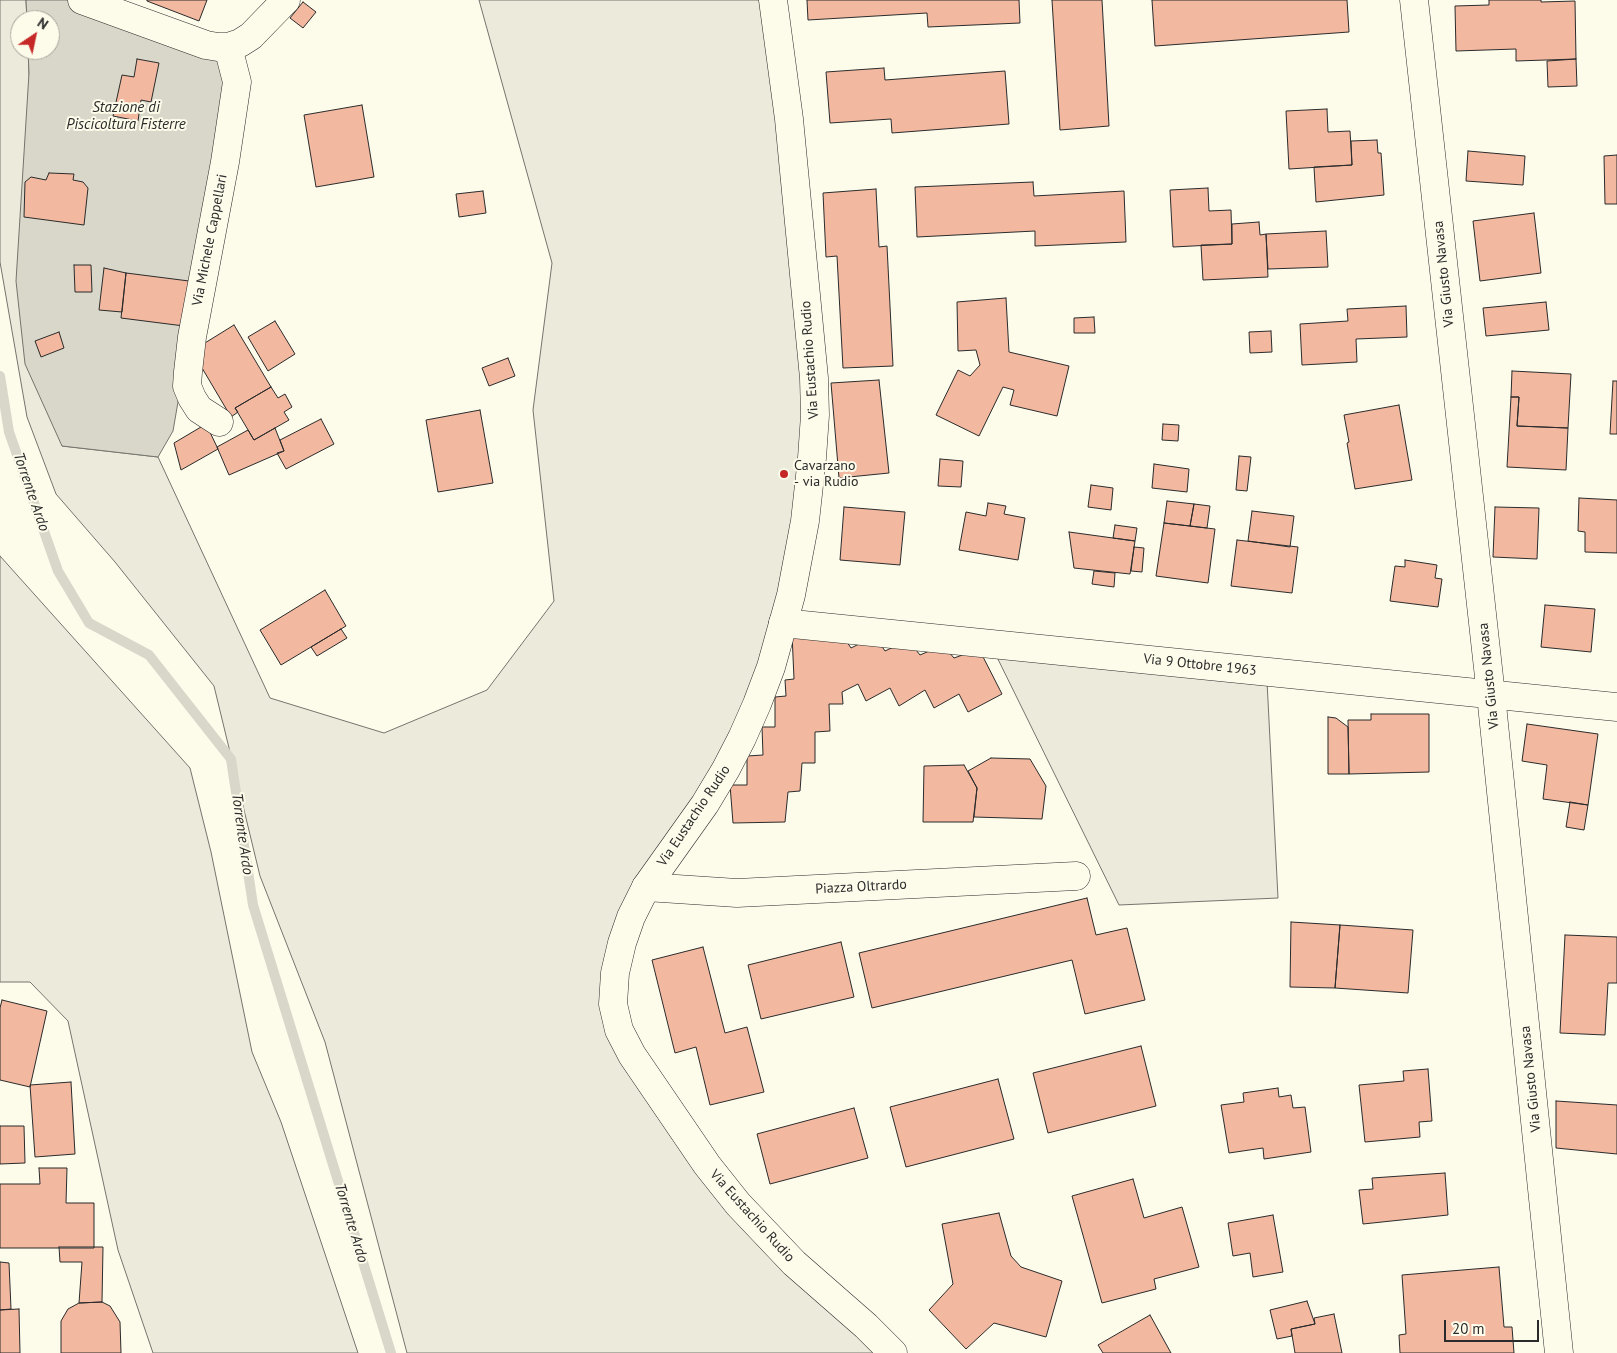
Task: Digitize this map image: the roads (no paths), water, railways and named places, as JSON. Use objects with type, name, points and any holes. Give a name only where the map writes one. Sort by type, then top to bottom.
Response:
[{"type":"street","points":[[82,0],[206,45],[218,47],[228,46],[251,36],[286,0]]},
{"type":"street","name":"Via Eustachio Rudio","points":[[773,0],[790,129],[814,378],[812,458],[805,521],[784,623],[771,667],[757,704],[726,770],[705,804],[646,887],[631,917],[622,943],[615,973],[613,1004],[619,1030],[632,1055],[707,1165],[738,1204],[794,1263],[866,1326],[893,1353]]},
{"type":"street","name":"Via Giusto Navasa","points":[[1414,0],[1491,695],[1559,1353]]},
{"type":"street","name":"Via Michele Cappellari","points":[[219,422],[199,409],[192,398],[188,386],[188,372],[192,337],[225,162],[237,82],[228,46]]},
{"type":"street","name":"Via 9 Ottobre 1963","points":[[784,623],[1617,707]]},
{"type":"street","name":"Piazza Oltrardo","points":[[646,887],[737,893],[1076,876]]},
{"type":"water","name":"Stazione di Piscicoltura Fisterre","points":[[26,0],[96,0],[238,52],[173,431],[158,457],[62,446],[25,364],[16,281],[28,60],[60,60],[60,10],[26,10]]},
{"type":"waterway","name":"Torrente Ardo","points":[[0,376],[9,432],[58,571],[89,623],[149,655],[231,759],[253,905],[391,1353]]},
{"type":"place","name":"Cavarzano - via Rudio","points":[[784,474]]}]
